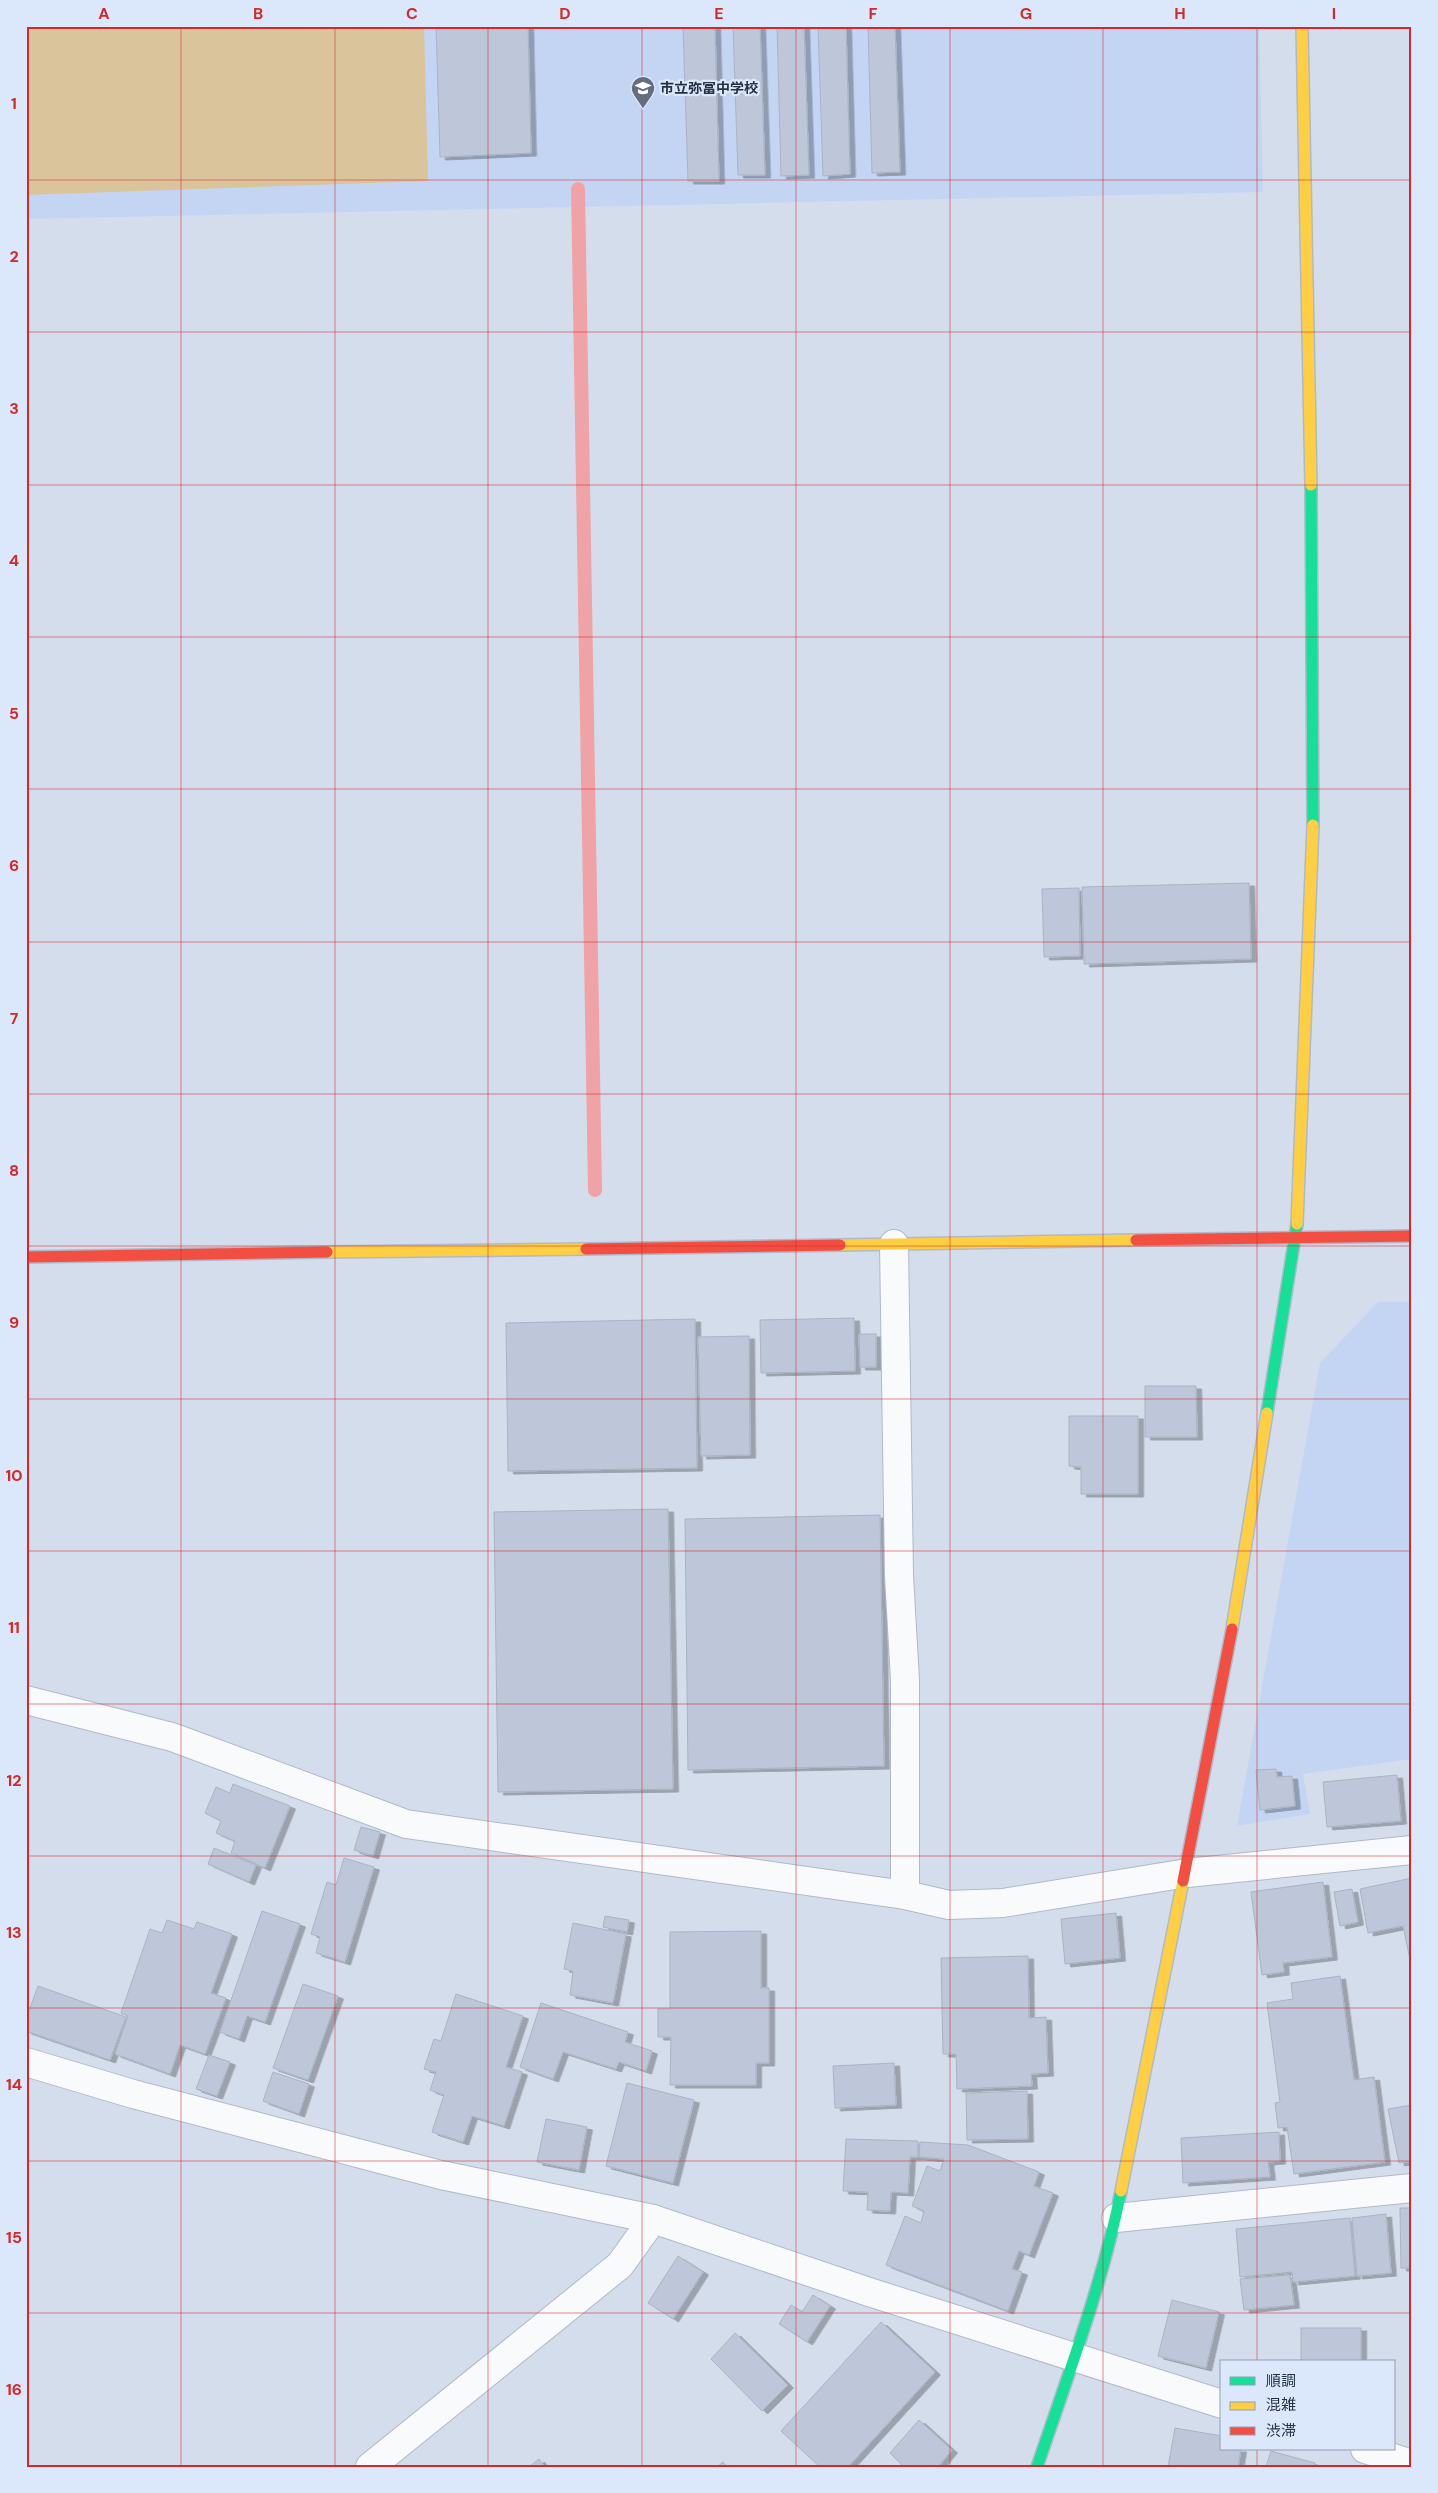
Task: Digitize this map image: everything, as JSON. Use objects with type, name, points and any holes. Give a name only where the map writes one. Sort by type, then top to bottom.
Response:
[{"type":"street","points":[[1037,2467],[1074,2358],[1116,2218],[1225,1670],[1296,1238],[1314,796],[1308,259],[1302,26]]},
{"type":"street","points":[[26,1257],[1412,1236]]},
{"type":"street","points":[[894,1244],[899,1576],[905,1680],[905,1895]]},
{"type":"street","points":[[26,1700],[172,1737],[406,1824],[905,1895],[949,1905],[1003,1903],[1186,1873],[1412,1850]]},
{"type":"street","points":[[26,2062],[133,2094],[442,2175],[653,2219],[1074,2358],[1220,2403]]},
{"type":"street","points":[[1116,2218],[1412,2188]]},
{"type":"street","points":[[370,2467],[620,2265],[653,2219]]},
{"type":"street","points":[[1368,2450],[1412,2464]]},
{"type":"shaded area","name":"市立弥冨中学校","points":[[26,26],[1259,26],[1263,192],[26,219]]},
{"type":"shaded area","points":[[26,26],[424,26],[428,181],[26,195]]},
{"type":"shaded area","points":[[1378,1302],[1412,1302],[1412,1759],[1303,1774],[1310,1814],[1237,1826],[1320,1363]]},
{"type":"building","points":[[436,26],[528,26],[531,153],[440,157]]},
{"type":"building","points":[[683,26],[715,26],[719,181],[688,181]]},
{"type":"building","points":[[733,26],[760,26],[765,175],[738,175]]},
{"type":"building","points":[[777,26],[804,26],[809,175],[781,176]]},
{"type":"building","points":[[818,26],[846,26],[850,174],[823,176]]},
{"type":"building","points":[[868,26],[895,26],[900,172],[872,173]]},
{"type":"building","points":[[1249,883],[1251,959],[1084,964],[1082,887]]},
{"type":"building","points":[[1079,888],[1080,956],[1044,957],[1042,889]]},
{"type":"building","points":[[854,1318],[855,1371],[761,1373],[760,1320]]},
{"type":"building","points":[[695,1319],[697,1468],[508,1471],[506,1323]]},
{"type":"building","points":[[859,1334],[876,1334],[876,1367],[860,1367]]},
{"type":"building","points":[[749,1336],[750,1455],[701,1456],[698,1337]]},
{"type":"building","points":[[1145,1386],[1196,1386],[1197,1437],[1145,1437]]},
{"type":"building","points":[[1069,1416],[1138,1416],[1138,1494],[1081,1494],[1081,1467],[1069,1466]]},
{"type":"building","points":[[668,1509],[673,1789],[498,1792],[494,1512]]},
{"type":"building","points":[[880,1515],[884,1766],[688,1770],[685,1519]]},
{"type":"building","points":[[1276,1769],[1277,1777],[1292,1776],[1295,1806],[1260,1810],[1256,1770]]},
{"type":"building","points":[[1397,1775],[1401,1821],[1327,1827],[1323,1782]]},
{"type":"building","points":[[233,1784],[290,1806],[265,1868],[231,1853],[235,1841],[216,1833],[221,1821],[205,1813],[216,1787],[230,1793]]},
{"type":"building","points":[[361,1827],[380,1832],[373,1856],[354,1850]]},
{"type":"building","points":[[214,1848],[256,1865],[249,1882],[208,1864]]},
{"type":"building","points":[[344,1858],[374,1867],[345,1962],[316,1953],[320,1937],[311,1934],[327,1882],[336,1885]]},
{"type":"building","points":[[1412,1878],[1412,1969],[1403,1926],[1368,1933],[1360,1889]]},
{"type":"building","points":[[1323,1882],[1332,1957],[1283,1963],[1284,1972],[1262,1975],[1251,1892]]},
{"type":"building","points":[[1352,1889],[1358,1922],[1340,1926],[1334,1892]]},
{"type":"building","points":[[262,1911],[300,1924],[265,2022],[247,2016],[239,2039],[220,2032]]},
{"type":"building","points":[[1116,1913],[1120,1958],[1065,1964],[1061,1919]]},
{"type":"building","points":[[605,1916],[629,1920],[627,1932],[603,1927]]},
{"type":"building","points":[[167,1920],[194,1929],[197,1922],[232,1934],[211,1993],[226,1998],[205,2054],[180,2045],[170,2074],[115,2054],[128,2016],[121,2013],[150,1929],[162,1933]]},
{"type":"building","points":[[573,1923],[626,1934],[613,2003],[570,1995],[573,1971],[564,1969]]},
{"type":"building","points":[[761,1931],[761,1988],[769,1988],[769,2063],[756,2063],[756,2085],[670,2085],[671,2037],[658,2037],[658,2009],[670,2009],[670,1932]]},
{"type":"building","points":[[1028,1956],[1029,2018],[1046,2017],[1048,2073],[1031,2074],[1032,2086],[957,2089],[956,2054],[943,2054],[941,1958]]},
{"type":"building","points":[[1340,1976],[1354,2080],[1374,2077],[1385,2162],[1294,2174],[1287,2127],[1278,2128],[1275,2103],[1280,2102],[1267,2003],[1293,1999],[1291,1983]]},
{"type":"building","points":[[303,1984],[338,1996],[308,2080],[273,2068]]},
{"type":"building","points":[[38,1986],[126,2017],[110,2060],[26,2031],[26,2019]]},
{"type":"building","points":[[456,1994],[523,2016],[506,2067],[522,2072],[504,2126],[472,2116],[463,2142],[432,2132],[444,2095],[430,2090],[436,2072],[424,2069],[434,2039],[441,2041]]},
{"type":"building","points":[[541,2003],[628,2032],[625,2042],[652,2051],[646,2071],[619,2062],[616,2069],[563,2052],[553,2079],[520,2067]]},
{"type":"building","points":[[209,2055],[230,2062],[217,2096],[196,2089]]},
{"type":"building","points":[[894,2063],[896,2105],[835,2108],[833,2066]]},
{"type":"building","points":[[273,2072],[309,2084],[299,2114],[263,2101]]},
{"type":"building","points":[[627,2083],[694,2100],[673,2183],[606,2166]]},
{"type":"building","points":[[1027,2091],[1028,2139],[967,2140],[966,2093]]},
{"type":"building","points":[[1412,2105],[1412,2161],[1399,2163],[1388,2109]]},
{"type":"building","points":[[546,2119],[587,2127],[579,2170],[537,2162]]},
{"type":"building","points":[[1279,2132],[1280,2161],[1268,2162],[1270,2177],[1183,2183],[1181,2138]]},
{"type":"building","points":[[846,2139],[918,2141],[918,2157],[910,2157],[908,2193],[891,2192],[890,2211],[867,2210],[868,2192],[843,2191]]},
{"type":"building","points":[[920,2142],[968,2145],[1039,2172],[1034,2186],[1053,2193],[1029,2255],[1019,2251],[1012,2269],[1022,2272],[1008,2311],[886,2265],[905,2216],[921,2223],[924,2211],[912,2206],[927,2166],[940,2171],[944,2159],[919,2157]]},
{"type":"building","points":[[1400,2208],[1412,2208],[1412,2268],[1401,2268]]},
{"type":"building","points":[[1386,2214],[1391,2273],[1357,2276],[1352,2218]]},
{"type":"building","points":[[1350,2218],[1355,2276],[1293,2282],[1292,2272],[1240,2277],[1236,2229]]},
{"type":"building","points":[[678,2256],[703,2272],[673,2319],[648,2303]]},
{"type":"building","points":[[1290,2275],[1294,2305],[1244,2310],[1240,2279]]},
{"type":"building","points":[[813,2295],[830,2306],[807,2342],[779,2324],[791,2305],[802,2312]]},
{"type":"building","points":[[1172,2300],[1219,2312],[1206,2368],[1158,2356]]},
{"type":"building","points":[[881,2322],[935,2372],[848,2467],[820,2467],[781,2431]]},
{"type":"building","points":[[1301,2328],[1361,2328],[1361,2360],[1301,2360]]},
{"type":"building","points":[[735,2333],[788,2385],[762,2411],[711,2359]]},
{"type":"building","points":[[919,2420],[952,2450],[938,2467],[904,2467],[890,2453]]},
{"type":"building","points":[[1175,2428],[1220,2436],[1220,2450],[1241,2450],[1238,2467],[1168,2467]]},
{"type":"building","points":[[1271,2451],[1315,2463],[1314,2467],[1266,2467]]},
{"type":"building","points":[[539,2459],[545,2467],[529,2467]]},
{"type":"building","points":[[723,2462],[727,2467],[717,2467]]},
{"type":"waterway","points":[[578,189],[595,1190]]},
{"type":"traffic: fast","points":[[1311,485],[1313,825]]},
{"type":"traffic: fast","points":[[1267,1413],[1297,1224]]},
{"type":"traffic: fast","points":[[1037,2467],[1094,2295],[1121,2191]]},
{"type":"traffic: slow","points":[[1302,26],[1311,485]]},
{"type":"traffic: slow","points":[[1297,1224],[1313,825]]},
{"type":"traffic: slow","points":[[840,1245],[1136,1240]]},
{"type":"traffic: slow","points":[[327,1252],[586,1249]]},
{"type":"traffic: slow","points":[[1232,1629],[1267,1413]]},
{"type":"traffic: slow","points":[[1121,2191],[1183,1881]]},
{"type":"traffic: jam","points":[[1136,1240],[1412,1236]]},
{"type":"traffic: jam","points":[[586,1249],[840,1245]]},
{"type":"traffic: jam","points":[[26,1257],[327,1252]]},
{"type":"traffic: jam","points":[[1183,1881],[1232,1629]]},
{"type":"place","name":"市立弥冨中学校","points":[[643,109]]}]
